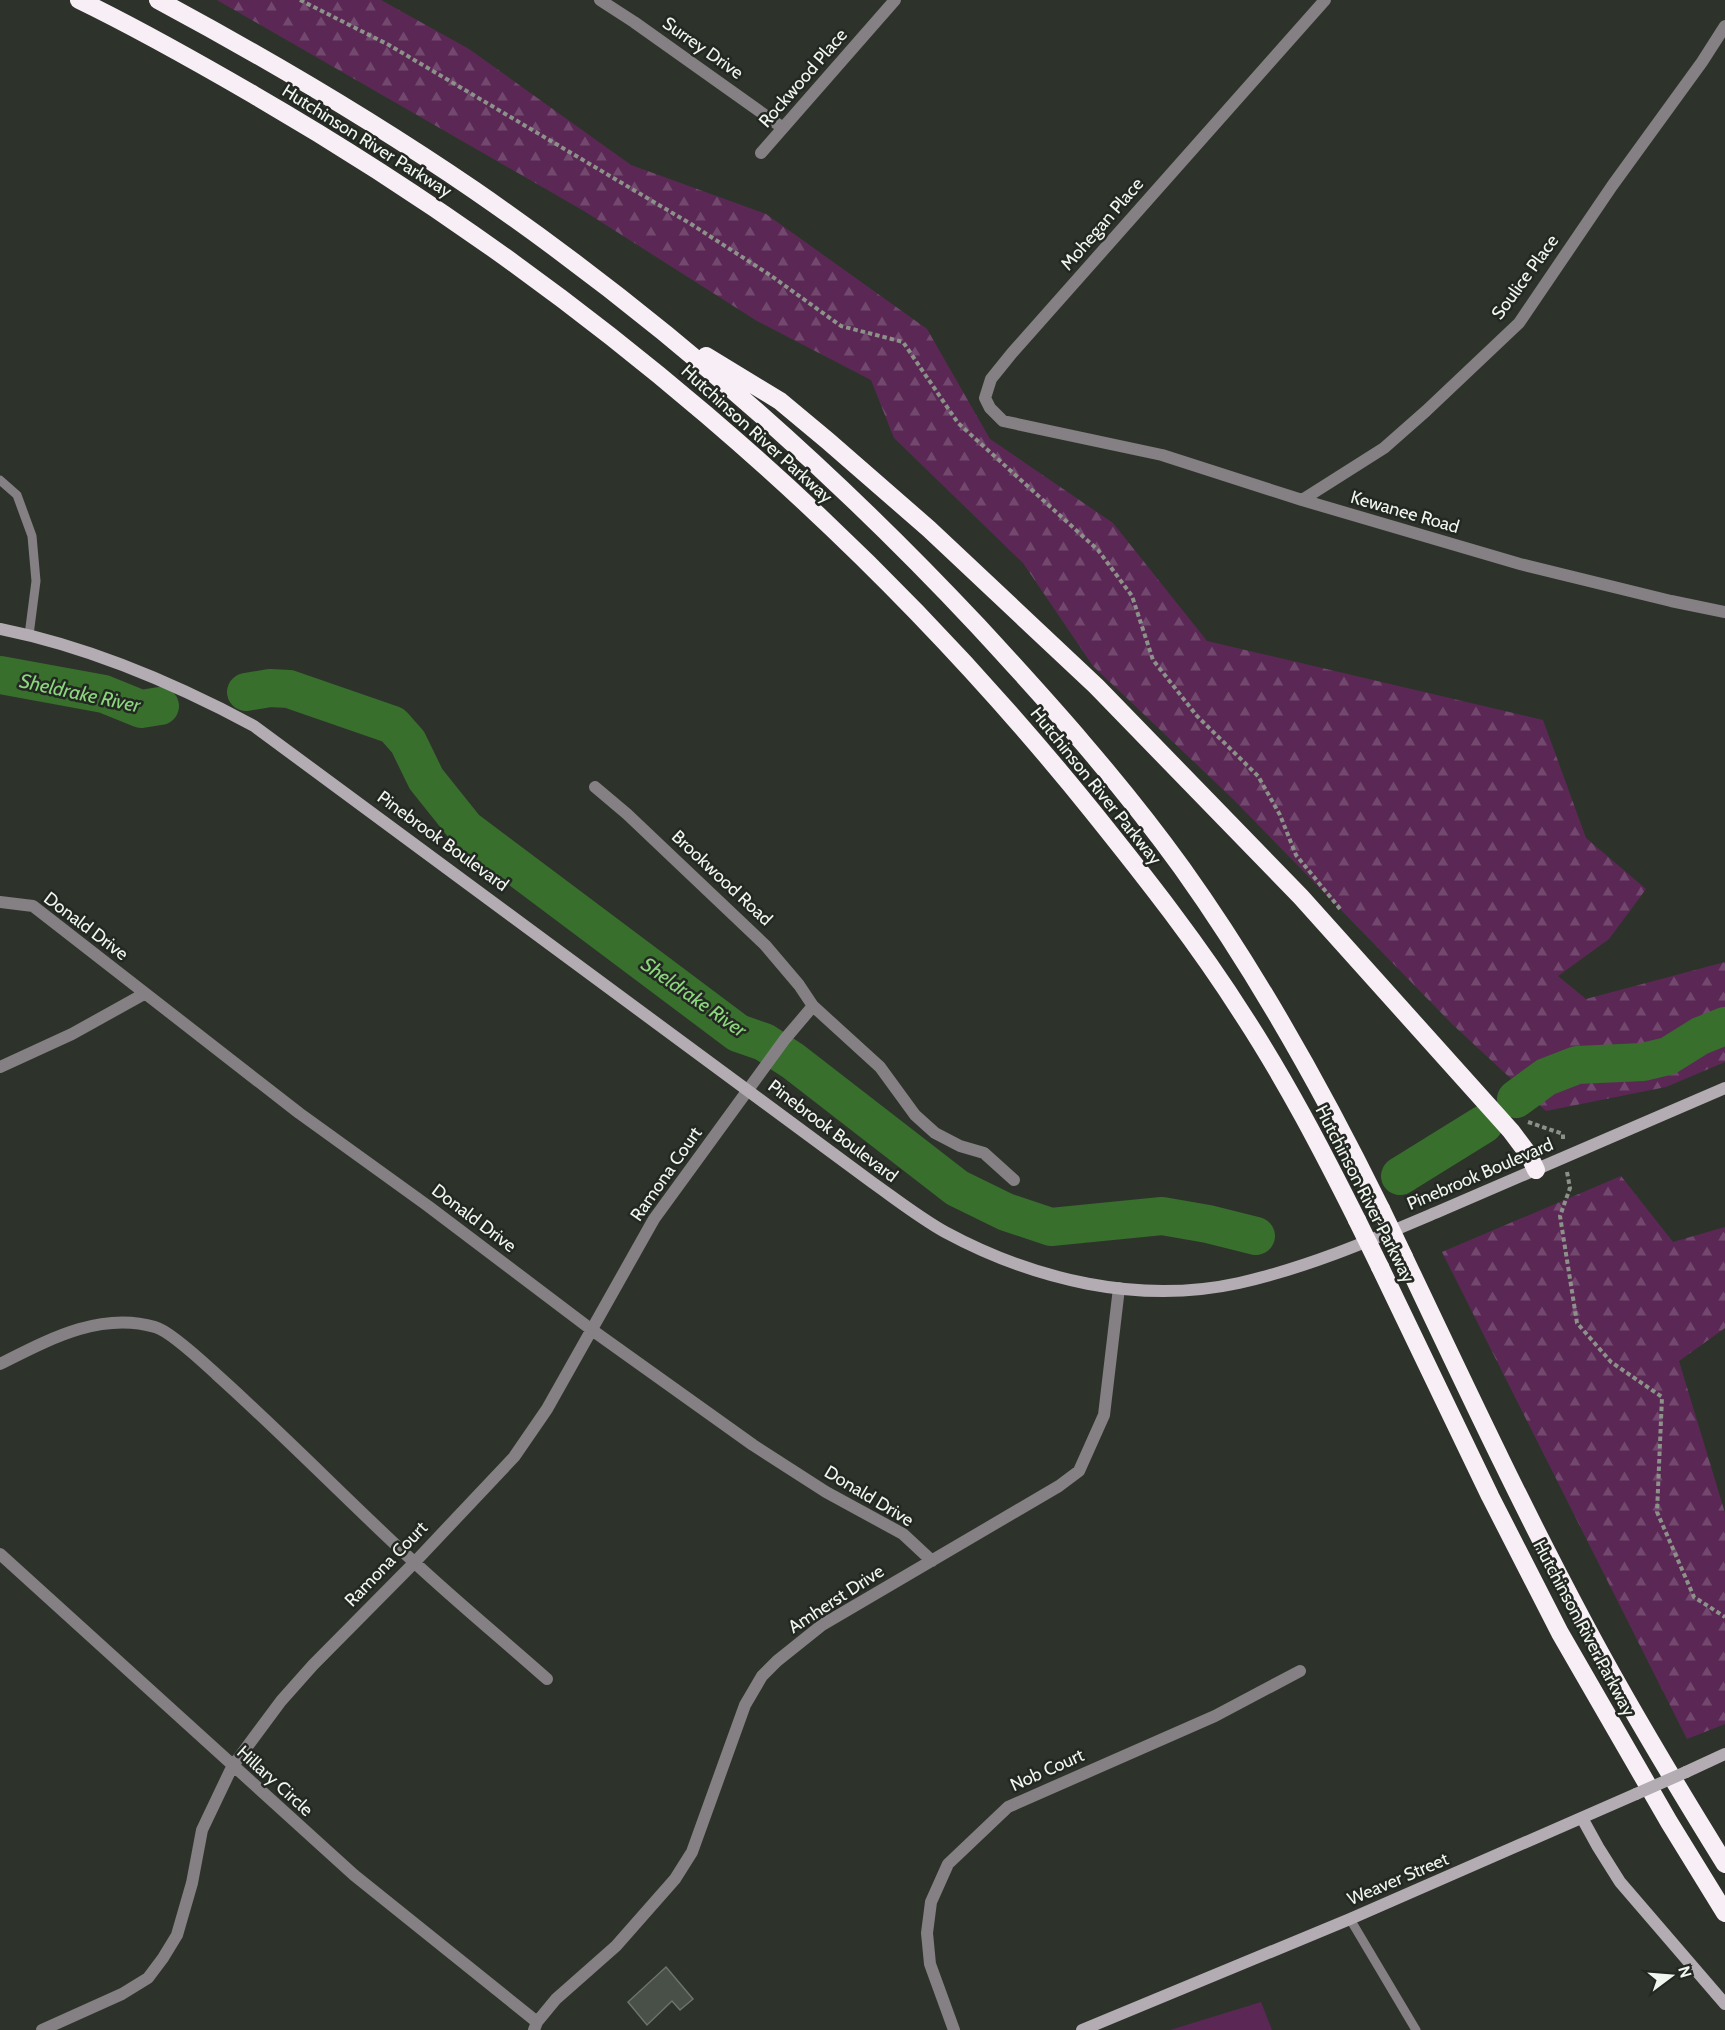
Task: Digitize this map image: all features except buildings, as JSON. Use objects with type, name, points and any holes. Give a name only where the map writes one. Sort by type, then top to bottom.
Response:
[{"type":"highway","name":"Hutchinson River Parkway","points":[[80,0],[159,41],[291,116],[423,199],[612,337],[730,435],[844,541],[908,603],[1058,768],[1154,889],[1198,950],[1243,1015],[1319,1145],[1560,1633],[1669,1822],[1725,1913]]},
{"type":"highway","name":"Hutchinson River Parkway","points":[[158,0],[346,108],[455,178],[533,233],[658,327],[771,424],[883,527],[1039,691],[1092,752],[1182,869],[1268,999],[1318,1085],[1382,1209],[1519,1496],[1584,1623],[1725,1864]]},
{"type":"highway","points":[[658,327],[780,401],[929,529],[1047,639],[1195,786],[1345,945],[1511,1131],[1529,1155],[1536,1170]]},
{"type":"street","name":"Surrey Drive","points":[[600,0],[783,128]]},
{"type":"street","name":"Rockwood Place","points":[[761,153],[895,0]]},
{"type":"street","name":"Mohegan Place","points":[[1077,437],[1003,421],[990,408],[985,398],[991,379],[1243,90],[1325,0]]},
{"type":"street","name":"Soulice Place","points":[[1302,500],[1384,448],[1519,323],[1725,26]]},
{"type":"street","name":"Kewanee Road","points":[[1077,437],[1162,455],[1302,500],[1520,564],[1671,602],[1725,612]]},
{"type":"street","name":"Pinebrook Boulevard","points":[[0,630],[29,635],[83,650],[122,664],[208,702],[254,726],[748,1089],[873,1184],[944,1231],[996,1256],[1028,1268],[1089,1284],[1119,1288],[1175,1290],[1236,1283],[1273,1274],[1351,1249],[1725,1088]]},
{"type":"street","name":"Brookwood Road","points":[[595,787],[627,814],[765,945],[813,1005],[880,1067],[915,1115],[935,1133],[960,1146],[984,1153],[1014,1180]]},
{"type":"street","name":"Donald Drive","points":[[0,902],[33,906],[299,1113],[428,1206],[592,1330],[753,1445],[826,1492],[903,1534],[932,1561]]},
{"type":"street","points":[[0,1067],[72,1034],[144,994]]},
{"type":"street","points":[[748,1089],[813,1005]]},
{"type":"street","name":"Ramona Court","points":[[42,2030],[122,1994],[148,1978],[177,1935],[192,1883],[202,1830],[232,1767],[294,1686],[514,1457],[547,1409],[654,1219],[748,1089]]},
{"type":"street","name":"Amherst Drive","points":[[535,2026],[556,1999],[616,1946],[675,1879],[692,1852],[745,1705],[762,1676],[822,1625],[1059,1486],[1078,1471],[1104,1415],[1119,1288]]},
{"type":"street","points":[[0,1364],[53,1337],[87,1326],[126,1322],[158,1327],[190,1350],[258,1412],[414,1563],[547,1679]]},
{"type":"street","name":"Hillary Circle","points":[[0,1554],[232,1767],[354,1875],[535,2026]]},
{"type":"street","name":"Nob Court","points":[[954,2030],[930,1964],[927,1933],[931,1902],[948,1864],[1008,1807],[1215,1716],[1300,1671]]},
{"type":"street","name":"Weaver Street","points":[[1082,2030],[1350,1919],[1725,1754]]},
{"type":"street","points":[[1582,1818],[1604,1857],[1634,1900],[1725,2004]]},
{"type":"lane","points":[[0,480],[17,495],[32,536],[36,581],[29,635]]},
{"type":"lane","points":[[1350,1919],[1416,2030]]},
{"type":"green space","points":[[217,0],[381,0],[469,49],[631,165],[766,214],[927,329],[990,439],[1113,523],[1207,641],[1543,720],[1586,838],[1646,889],[1609,939],[1558,976],[1586,999],[1725,962],[1725,1062],[1666,1087],[1546,1111],[1452,1024],[1233,799],[1093,666],[1023,563],[894,438],[871,380],[757,321],[584,211]]},
{"type":"green space","points":[[1621,1176],[1673,1242],[1725,1227],[1725,1328],[1679,1361],[1725,1513],[1725,1724],[1687,1739],[1442,1252]]},
{"type":"green space","points":[[1261,2002],[1272,2030],[1170,2030]]},
{"type":"waterway","name":"Sheldrake River","points":[[0,675],[104,694],[141,709],[160,706]]},
{"type":"waterway","name":"Sheldrake River","points":[[246,692],[270,688],[289,689],[393,725],[408,742],[426,779],[466,829],[738,1033],[764,1042],[793,1061],[957,1188],[1006,1212],[1051,1227],[1162,1216],[1256,1236]]},
{"type":"waterway","name":"Sheldrake River","points":[[1516,1099],[1546,1077],[1577,1065],[1643,1062],[1668,1056],[1700,1036],[1725,1026]]},
{"type":"waterway","name":"Sheldrake River","points":[[1400,1176],[1484,1124]]}]
